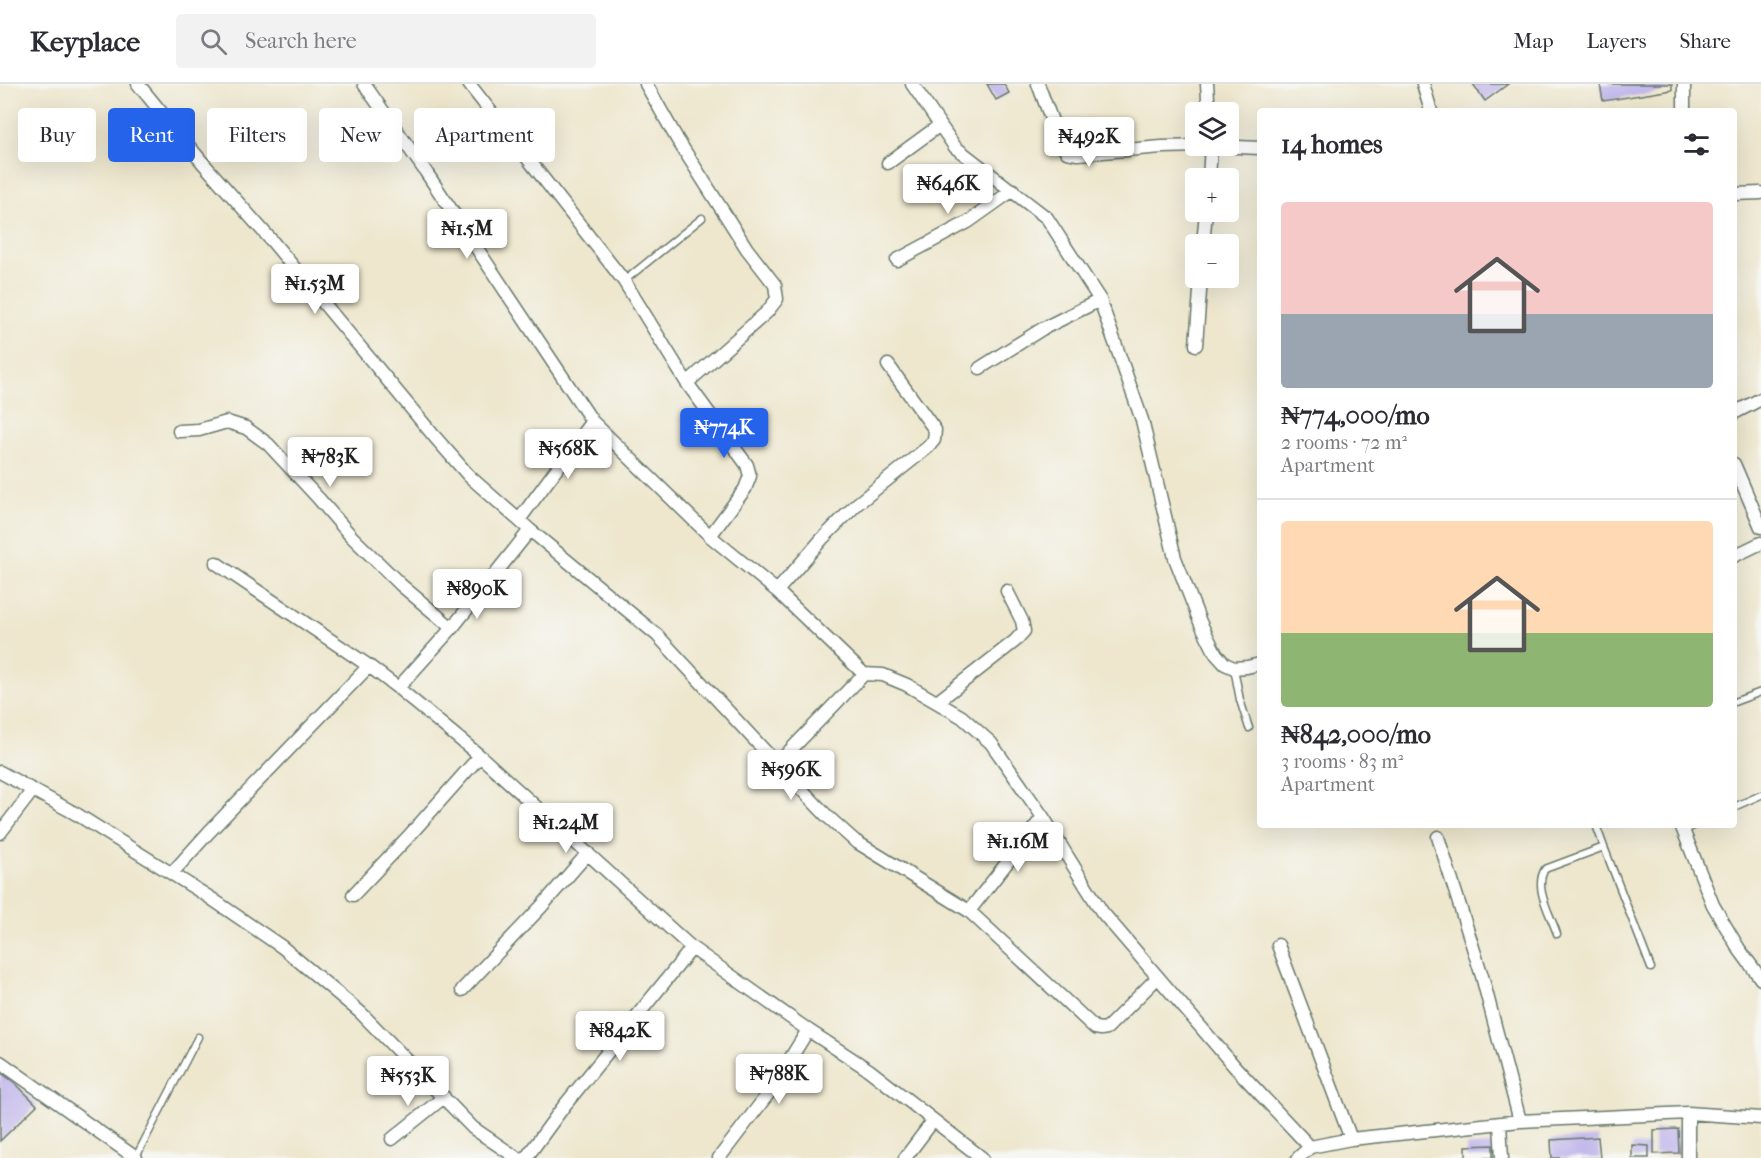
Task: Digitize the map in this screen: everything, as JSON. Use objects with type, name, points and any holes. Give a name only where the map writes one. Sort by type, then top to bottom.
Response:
[{"type":"street","points":[[138,84],[469,476],[530,530],[657,635],[777,764],[827,816],[855,841],[969,911],[1095,1028],[1107,1028],[1157,978]]},
{"type":"street","points":[[364,84],[426,172],[592,421],[711,536],[777,591],[864,674],[884,675],[907,685],[962,717],[991,743],[1043,817],[1102,912],[1235,1067],[1310,1147]]},
{"type":"street","points":[[469,84],[624,281],[687,383],[747,465],[750,476],[745,489],[711,536]]},
{"type":"street","points":[[646,84],[677,139],[747,249],[775,285],[777,299],[767,312],[687,383]]},
{"type":"street","points":[[912,84],[955,147],[1047,218],[1100,300],[1142,420],[1175,558],[1200,622],[1216,654],[1225,664],[1234,668],[1257,664]]},
{"type":"street","points":[[1038,84],[1061,145],[1067,152],[1078,154],[1185,146]]},
{"type":"street","points":[[1207,84],[1208,102]]},
{"type":"street","points":[[1422,84],[1430,108]]},
{"type":"street","points":[[1684,84],[1684,108]]},
{"type":"street","points":[[888,163],[940,124]]},
{"type":"street","points":[[1239,147],[1257,148]]},
{"type":"street","points":[[897,260],[968,222],[1013,190]]},
{"type":"street","points":[[1737,194],[1761,193]]},
{"type":"street","points":[[1196,345],[1200,288]]},
{"type":"street","points":[[980,368],[1042,329],[1100,300]]},
{"type":"street","points":[[777,591],[822,539],[857,504],[934,440],[935,430],[888,364]]},
{"type":"street","points":[[1737,411],[1761,399]]},
{"type":"street","points":[[519,520],[592,421]]},
{"type":"street","points":[[179,431],[199,430],[227,422],[246,428],[268,444],[384,569],[452,628]]},
{"type":"street","points":[[1737,471],[1761,526]]},
{"type":"street","points":[[398,688],[452,628],[530,530]]},
{"type":"street","points":[[1737,555],[1761,543]]},
{"type":"street","points":[[216,563],[398,688],[480,756],[692,948],[869,1070],[982,1158]]},
{"type":"street","points":[[937,702],[1015,641],[1024,631],[1022,621],[1007,591]]},
{"type":"street","points":[[172,873],[369,666]]},
{"type":"street","points":[[777,764],[864,674]]},
{"type":"street","points":[[353,895],[480,756]]},
{"type":"street","points":[[0,772],[78,815],[172,873],[282,947],[361,1013],[474,1128],[517,1158]]},
{"type":"street","points":[[0,833],[33,790]]},
{"type":"street","points":[[969,911],[1043,817]]},
{"type":"street","points":[[1682,828],[1713,905],[1739,949],[1761,980]]},
{"type":"street","points":[[1438,837],[1482,976],[1520,1121]]},
{"type":"street","points":[[462,990],[541,907],[588,853]]},
{"type":"street","points":[[1278,945],[1351,1139]]},
{"type":"street","points":[[526,1158],[564,1106],[692,948]]},
{"type":"street","points":[[719,1158],[771,1090],[808,1030]]},
{"type":"street","points":[[0,1062],[135,1158]]},
{"type":"street","points":[[392,1139],[444,1097]]},
{"type":"street","points":[[1688,1113],[1688,1158]]},
{"type":"street","points":[[1298,1158],[1310,1147],[1351,1139],[1520,1121],[1688,1113],[1761,1118]]},
{"type":"street","points":[[905,1158],[933,1121]]},
{"type":"street","points":[[1500,1124],[1502,1158]]},
{"type":"lane","points":[[624,281],[702,218]]},
{"type":"lane","points":[[1234,668],[1240,700],[1249,728]]},
{"type":"lane","points":[[1737,701],[1761,692]]},
{"type":"lane","points":[[1737,806],[1761,795]]},
{"type":"lane","points":[[1597,828],[1651,968]]},
{"type":"lane","points":[[1557,934],[1540,886],[1540,876],[1545,869],[1604,847]]},
{"type":"lane","points":[[135,1158],[198,1037]]},
{"type":"building","points":[[987,84],[1004,84],[1009,93],[996,100]]},
{"type":"building","points":[[1473,84],[1508,84],[1485,101]]},
{"type":"building","points":[[1600,84],[1672,84],[1672,90],[1603,101]]},
{"type":"building","points":[[0,1072],[37,1105],[0,1141]]},
{"type":"building","points":[[1678,1129],[1679,1153],[1654,1154],[1654,1130]]},
{"type":"building","points":[[1598,1137],[1600,1158],[1552,1158],[1551,1140]]},
{"type":"building","points":[[1493,1145],[1493,1158],[1466,1158],[1466,1146]]},
{"type":"building","points":[[1632,1145],[1649,1146],[1649,1158],[1632,1158]]}]
